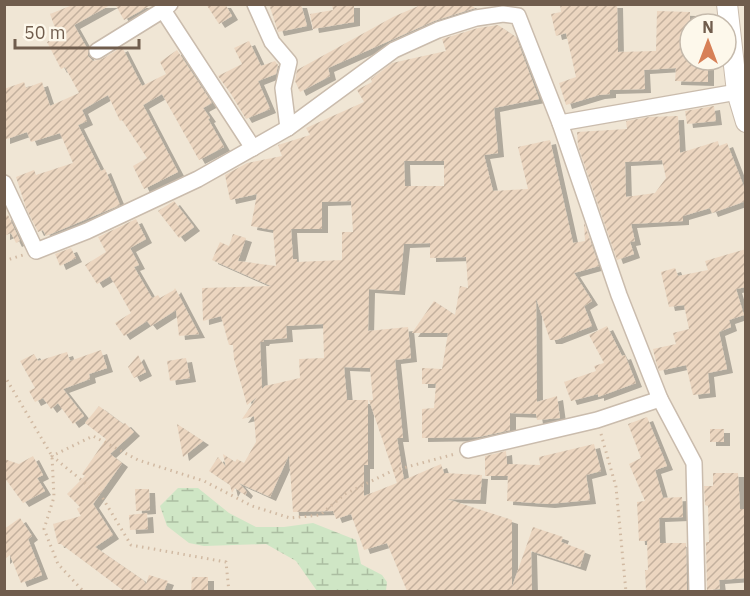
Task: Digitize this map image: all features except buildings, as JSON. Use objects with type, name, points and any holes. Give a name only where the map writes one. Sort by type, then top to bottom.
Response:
[{"type":"street","points":[[255,4],[272,42],[289,62],[284,88],[288,128]]},
{"type":"street","points":[[727,4],[737,92],[746,123]]},
{"type":"street","points":[[97,51],[167,7],[253,148]]},
{"type":"street","points":[[4,183],[36,251],[87,231],[198,179],[288,128],[394,50],[438,30],[476,18],[503,14],[518,16],[560,123],[619,295],[660,399],[694,463],[696,591]]},
{"type":"street","points":[[560,123],[737,92]]},
{"type":"street","points":[[468,450],[597,420],[660,399]]},
{"type":"path","points":[[4,375],[52,456],[102,497],[131,545],[226,562],[229,591]]},
{"type":"path","points":[[597,420],[616,487],[626,591]]},
{"type":"path","points":[[52,456],[93,436],[138,460],[204,482],[252,506],[290,518],[320,515],[345,494],[392,471],[468,450]]},
{"type":"path","points":[[52,456],[54,497],[44,529],[58,564],[84,591]]},
{"type":"shaded area","points":[[5,5],[745,5],[745,591],[5,591]]},
{"type":"green space","points":[[178,488],[198,488],[229,513],[256,527],[284,527],[313,523],[356,540],[361,564],[382,575],[387,582],[386,591],[317,591],[296,561],[266,544],[204,546],[189,543],[167,526],[160,506]]}]
